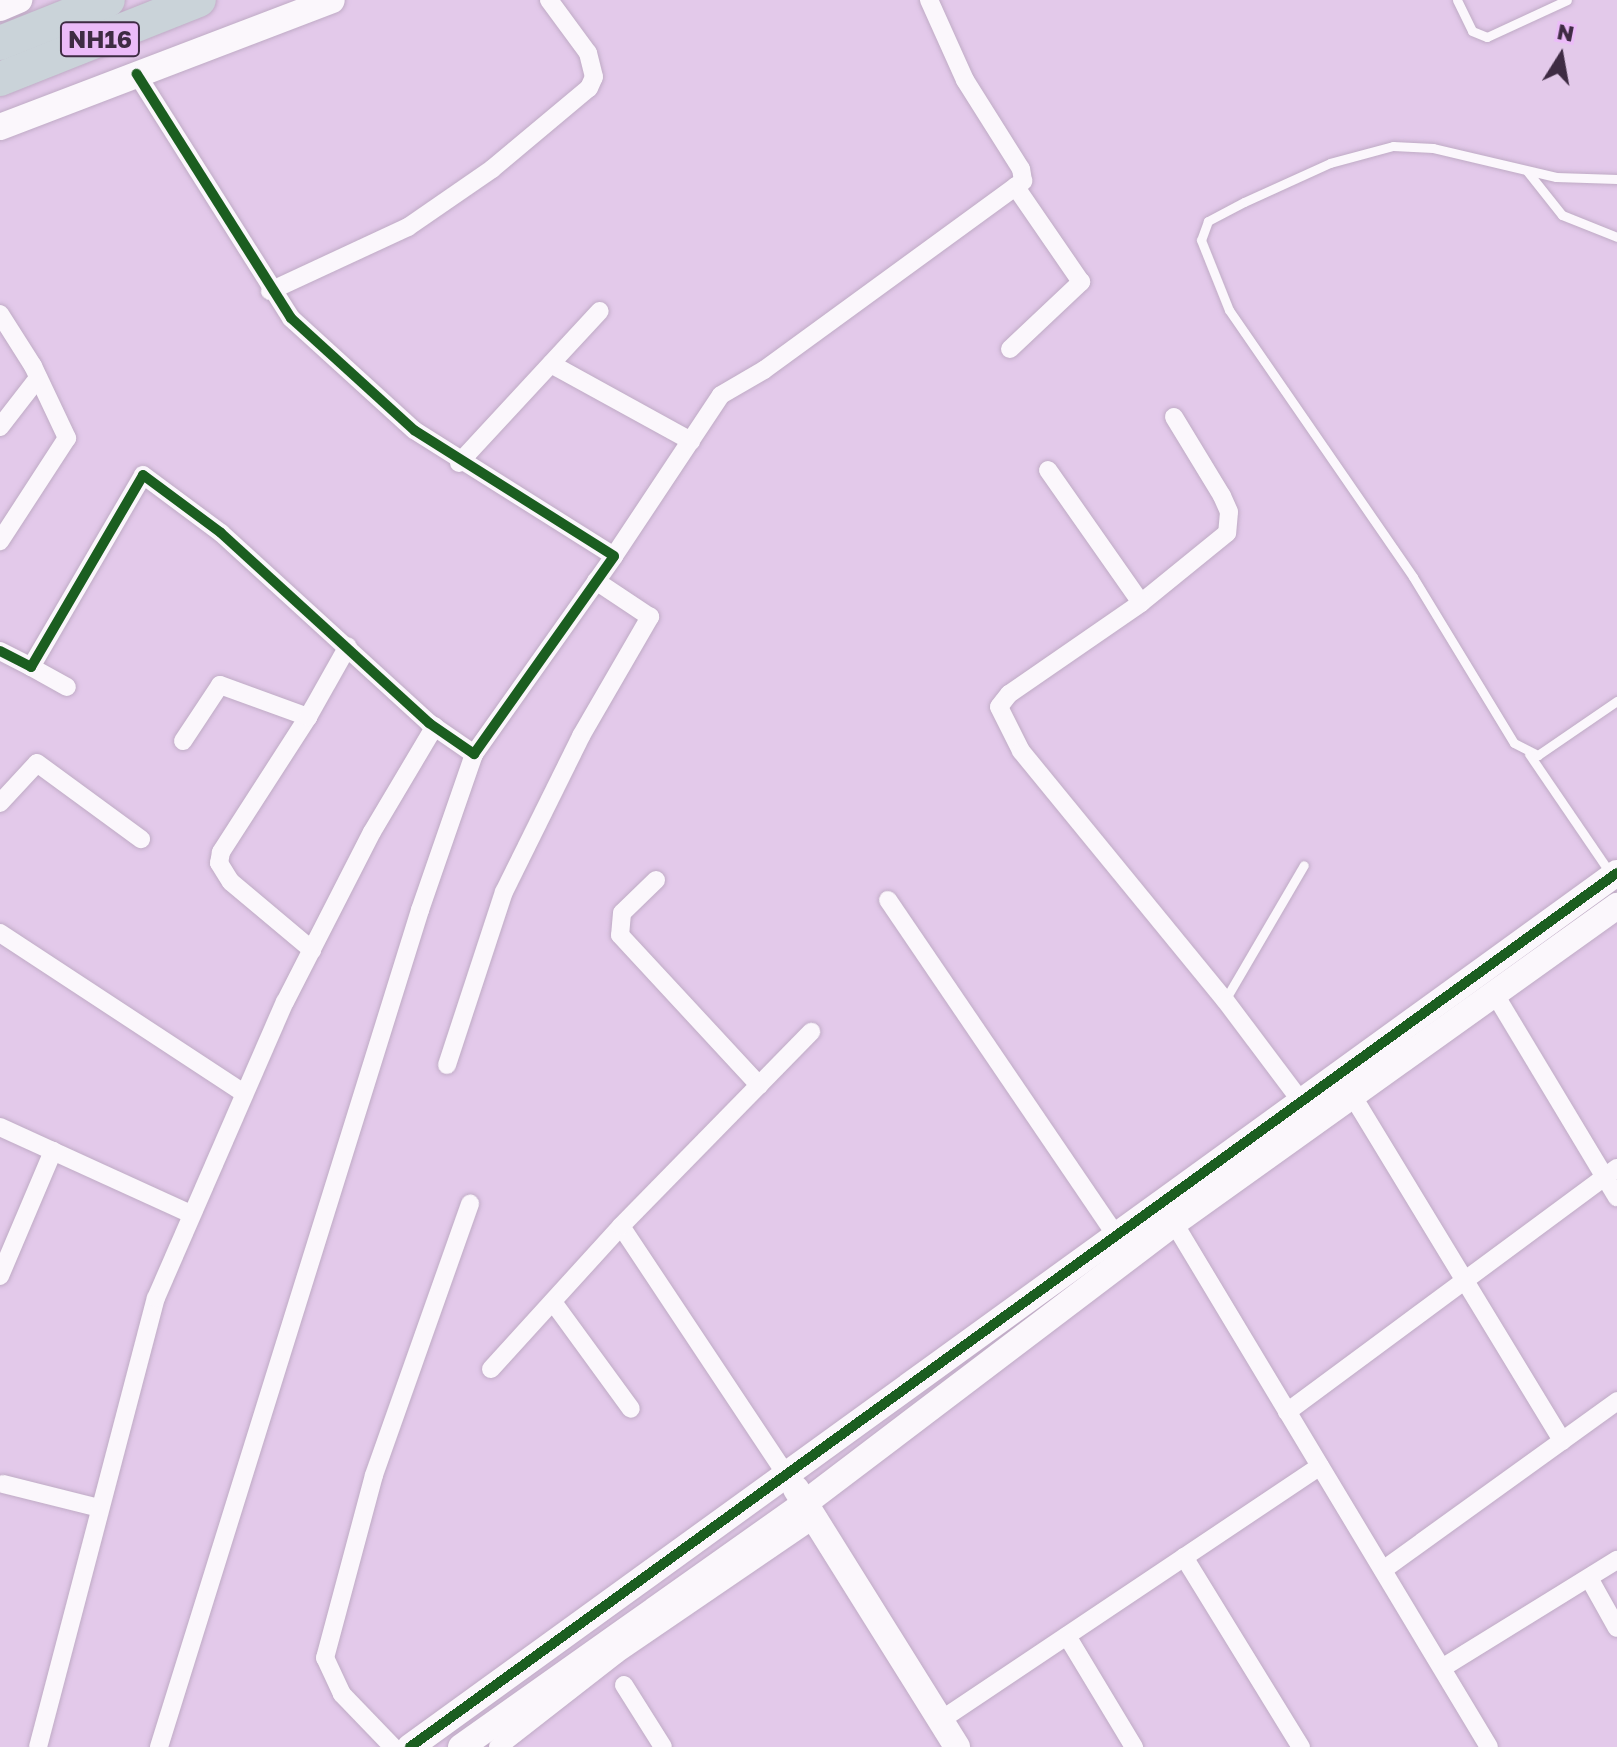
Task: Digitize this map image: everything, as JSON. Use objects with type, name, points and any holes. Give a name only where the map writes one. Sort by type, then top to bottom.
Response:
[{"type":"highway","name":"NH16","points":[[0,43],[108,0]]},
{"type":"highway","name":"NH16","points":[[0,79],[199,0]]},
{"type":"street","points":[[0,8],[19,0]]},
{"type":"street","points":[[0,127],[332,0]]},
{"type":"street","points":[[270,291],[408,227],[492,169],[589,88],[594,77],[588,53],[549,0]]},
{"type":"street","points":[[159,1747],[420,910],[474,754],[614,556],[721,395],[734,384],[764,370],[1023,181],[1021,169],[965,80],[929,0]]},
{"type":"street","points":[[137,74],[270,291],[353,380],[459,463],[614,556]]},
{"type":"street","points":[[1010,349],[1081,282],[1015,186]]},
{"type":"street","points":[[459,463],[600,311]]},
{"type":"street","points":[[0,314],[38,378],[67,438],[0,541]]},
{"type":"street","points":[[551,364],[691,441]]},
{"type":"street","points":[[0,427],[38,378]]},
{"type":"street","points":[[1174,417],[1222,496],[1230,522],[1217,545],[1141,603],[1009,694],[999,707],[1021,751],[1225,1000],[1300,1100]]},
{"type":"street","points":[[1048,470],[1141,603]]},
{"type":"street","points":[[31,667],[143,475],[221,533],[435,726],[474,754]]},
{"type":"street","points":[[447,1065],[504,892],[581,736],[650,617],[596,581]]},
{"type":"street","points":[[312,950],[231,882],[219,863],[221,852],[308,717],[348,646]]},
{"type":"street","points":[[0,651],[67,687]]},
{"type":"street","points":[[183,741],[220,685],[308,717]]},
{"type":"street","points":[[38,1747],[156,1298],[244,1093],[312,950],[435,726]]},
{"type":"street","points":[[0,803],[37,763],[141,839]]},
{"type":"street","points":[[410,1747],[1615,875]]},
{"type":"street","points":[[656,880],[619,919],[626,945],[759,1085]]},
{"type":"street","points":[[888,900],[1116,1235]]},
{"type":"street","points":[[498,1747],[810,1511],[1174,1223],[1496,996],[1617,906]]},
{"type":"street","points":[[0,933],[244,1093]]},
{"type":"street","points":[[1496,996],[1611,1173],[1617,1197]]},
{"type":"street","points":[[491,1369],[621,1226],[811,1032]]},
{"type":"street","points":[[1352,1095],[1562,1441]]},
{"type":"street","points":[[0,1127],[191,1214]]},
{"type":"street","points":[[0,1276],[53,1151]]},
{"type":"street","points":[[1287,1412],[1611,1173]]},
{"type":"street","points":[[393,1747],[342,1694],[325,1658],[374,1475],[470,1204]]},
{"type":"street","points":[[1174,1223],[1489,1747]]},
{"type":"street","points":[[621,1226],[810,1511],[957,1747]]},
{"type":"street","points":[[553,1302],[631,1409]]},
{"type":"street","points":[[1383,1570],[1617,1401]]},
{"type":"street","points":[[941,1720],[1320,1466]]},
{"type":"street","points":[[3,1484],[99,1508]]},
{"type":"street","points":[[461,1747],[810,1511]]},
{"type":"street","points":[[1184,1557],[1301,1747]]},
{"type":"street","points":[[1442,1668],[1617,1560]]},
{"type":"street","points":[[1589,1578],[1617,1628]]},
{"type":"street","points":[[1067,1636],[1134,1747]]},
{"type":"street","points":[[624,1685],[663,1747]]},
{"type":"lane","points":[[1457,0],[1472,31],[1487,37],[1567,0]]},
{"type":"lane","points":[[1615,875],[1529,754],[1503,729],[1413,577],[1229,310],[1201,240],[1208,221],[1244,202],[1330,163],[1393,146],[1433,148],[1527,171],[1617,179]]},
{"type":"lane","points":[[1527,171],[1562,215],[1617,237]]},
{"type":"lane","points":[[1529,754],[1556,745],[1617,701]]},
{"type":"lane","points":[[1225,1000],[1304,865]]},
{"type":"cycle path","points":[[0,651],[31,667],[143,475],[221,533],[429,723],[474,754],[614,556],[414,430],[291,318],[137,74]]},
{"type":"cycle path","points":[[410,1747],[1617,873]]}]
